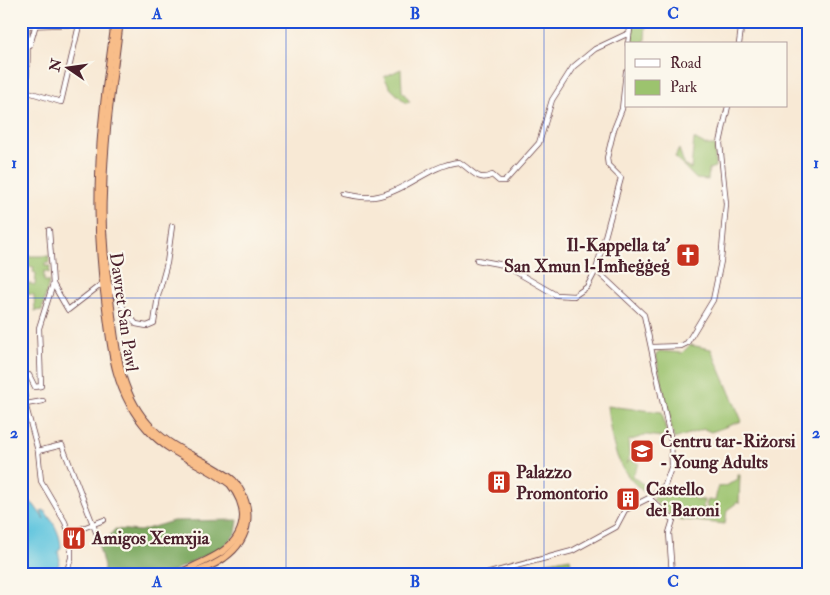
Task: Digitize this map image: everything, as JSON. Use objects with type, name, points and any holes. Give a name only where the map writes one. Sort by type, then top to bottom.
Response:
[{"type":"highway","name":"Dawret San Pawl","points":[[115,21],[99,175],[99,236],[114,368],[129,406],[149,432],[172,450],[230,484],[236,491],[242,504],[242,527],[231,546],[216,556],[177,574]]},
{"type":"highway","name":"Dawret San Pawl","points":[[120,21],[107,125],[102,196],[105,282],[120,368],[135,405],[153,430],[176,448],[232,480],[246,502],[247,528],[235,550],[223,559],[192,574]]},
{"type":"street","points":[[628,42],[631,21]]},
{"type":"street","points":[[739,42],[742,21]]},
{"type":"street","points":[[21,26],[27,23],[80,23],[62,102],[25,91]]},
{"type":"street","points":[[27,23],[30,49]]},
{"type":"street","points":[[21,106],[36,23]]},
{"type":"street","points":[[344,194],[366,198],[381,196],[437,169],[459,162],[480,178],[485,179],[492,175],[499,181],[505,182],[539,143],[552,100],[573,67],[595,49],[629,33]]},
{"type":"street","points":[[477,260],[504,265],[561,296],[574,296],[587,287],[596,270],[621,178],[608,165],[607,158],[614,129],[622,109],[625,81]]},
{"type":"street","points":[[653,347],[681,346],[688,343],[713,300],[726,218],[720,143],[728,108]]},
{"type":"street","points":[[53,284],[68,310],[105,282],[136,324],[147,326],[154,323],[158,296],[168,263],[172,226]]},
{"type":"street","points":[[22,374],[28,374],[35,387],[41,386],[39,328],[53,284],[49,230]]},
{"type":"street","points":[[486,574],[572,551],[616,527],[625,510],[649,498],[665,485],[673,462],[671,441],[653,347],[644,315],[596,270]]},
{"type":"street","points":[[21,370],[24,406],[38,450],[43,487],[70,533],[71,558],[66,574]]},
{"type":"street","points":[[24,406],[43,401]]},
{"type":"street","points":[[38,450],[62,445],[98,537]]},
{"type":"street","points":[[649,498],[673,520],[669,533],[672,574]]},
{"type":"street","points":[[70,533],[104,520]]},
{"type":"green space","points":[[633,21],[646,21],[645,41],[631,42]]},
{"type":"green space","points":[[401,69],[402,91],[410,102],[406,103],[391,89],[384,77]]},
{"type":"green space","points":[[694,139],[705,145],[715,145],[715,167],[709,169],[708,180],[696,179],[675,157],[679,149],[685,166],[691,169]]},
{"type":"green space","points":[[27,256],[49,256],[49,263],[45,263],[45,266],[50,266],[49,273],[44,271],[44,281],[49,281],[42,310],[35,311],[34,295],[27,294],[28,283],[35,285],[36,273],[33,272],[34,267],[27,266]]},
{"type":"green space","points":[[690,345],[711,349],[742,421],[711,432],[704,429],[674,439],[656,355],[659,351],[682,353]]},
{"type":"green space","points":[[607,406],[662,412],[667,435],[661,437],[647,435],[628,441],[629,457],[626,464],[630,460],[639,464],[632,476],[648,488],[645,493],[627,474],[616,454]]},
{"type":"green space","points":[[738,475],[740,475],[739,504],[738,502],[727,510],[725,524],[674,519],[653,500],[668,494],[669,491],[695,495],[695,500],[704,500],[703,508],[708,509],[706,505],[708,500],[715,501],[718,487],[726,486],[738,479]]},
{"type":"green space","points":[[238,520],[236,533],[224,546],[167,574],[103,574],[104,567],[97,539],[107,539],[115,529],[140,531],[173,521]]},
{"type":"green space","points":[[570,558],[572,574],[545,574],[543,563]]},
{"type":"water","points":[[21,494],[34,505],[44,519],[41,511],[44,510],[57,531],[61,547],[58,552],[60,560],[55,574],[21,574]]},
{"type":"place","name":"Il-Kappella ta' San Xmun l-Imħeġġeġ","points":[[688,255]]},
{"type":"place","name":"Ċentru tar-Riżorsi - Young Adults","points":[[642,451]]},
{"type":"place","name":"Palazzo Promontorio","points":[[499,482]]},
{"type":"place","name":"Castello dei Baroni","points":[[628,499]]},
{"type":"place","name":"Amigos Xemxjia","points":[[74,538]]}]
